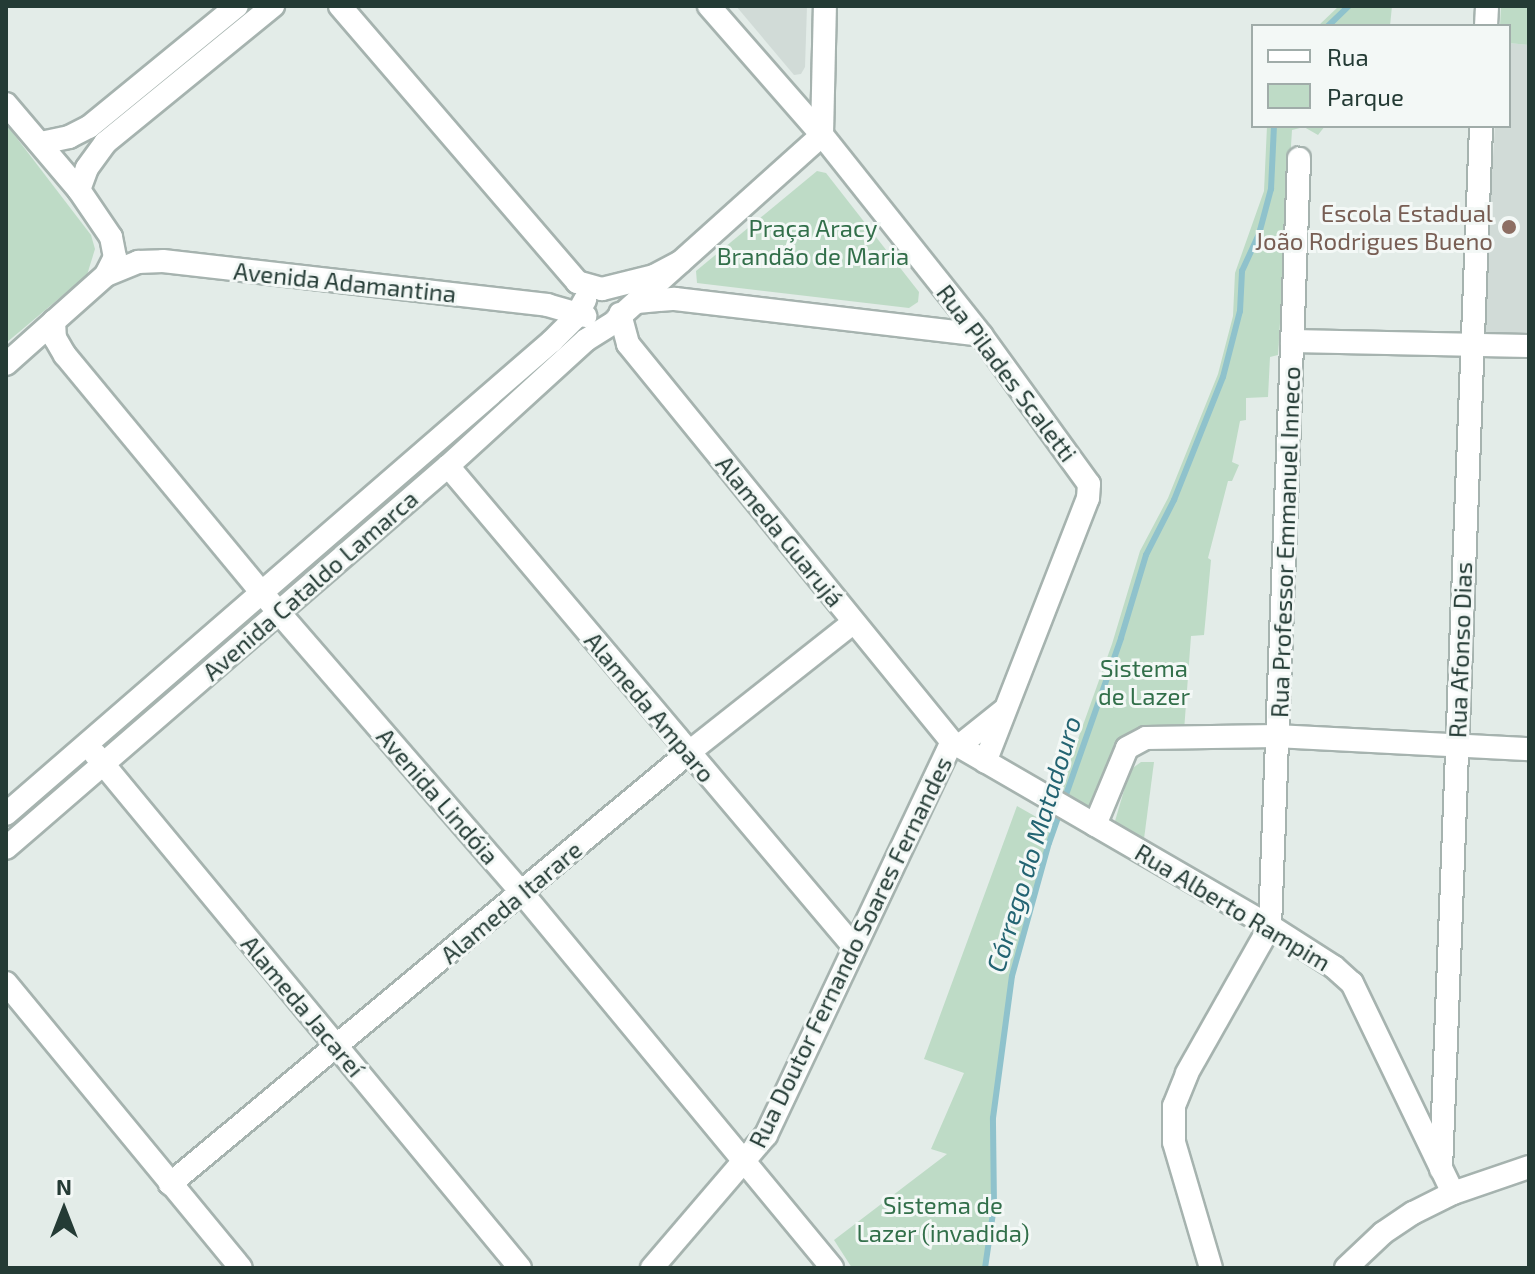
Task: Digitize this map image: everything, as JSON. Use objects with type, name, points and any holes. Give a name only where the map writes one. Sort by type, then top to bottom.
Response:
[{"type":"street","points":[[41,143],[69,137],[89,127],[237,6]]},
{"type":"street","points":[[79,190],[87,168],[105,143],[273,6]]},
{"type":"street","points":[[340,6],[572,278],[600,327],[621,315],[675,299],[981,335]]},
{"type":"street","name":"Rua Pilades Scaletti","points":[[709,6],[822,135],[952,298],[1089,484],[1088,498],[985,762]]},
{"type":"street","points":[[822,135],[825,6]]},
{"type":"street","points":[[784,91],[800,93],[808,89],[824,65]]},
{"type":"street","points":[[6,364],[106,275],[115,257],[111,237],[79,190],[7,104]]},
{"type":"street","name":"Rua Afonso Dias","points":[[1447,1184],[1457,747],[1481,128]]},
{"type":"street","name":"Avenida Cataldo Lamarca","points":[[6,848],[448,466],[586,340],[621,315],[822,135]]},
{"type":"street","name":"Rua Professor Emmanuel Inneco","points":[[1270,926],[1299,159]]},
{"type":"street","name":"Avenida Adamantina","points":[[106,275],[138,262],[163,261],[547,305],[588,304]]},
{"type":"street","name":"Avenida Cataldo Lamarca","points":[[6,814],[552,341],[588,304],[680,262]]},
{"type":"street","name":"Alameda Guarujá","points":[[588,304],[617,297],[628,344],[955,744]]},
{"type":"street","points":[[932,329],[952,315],[952,298]]},
{"type":"street","name":"Avenida Lindóia","points":[[54,321],[55,338],[65,355],[263,594],[523,894],[832,1268]]},
{"type":"street","points":[[1292,341],[1529,346]]},
{"type":"street","name":"Alameda Amparo","points":[[448,466],[854,947]]},
{"type":"street","name":"Alameda Itarare","points":[[170,1184],[523,894],[688,753],[854,622]]},
{"type":"street","points":[[955,744],[1007,708]]},
{"type":"street","points":[[1089,821],[1127,748],[1135,741],[1277,736],[1529,749]]},
{"type":"street","name":"Alameda Jacareí","points":[[87,744],[520,1268]]},
{"type":"street","name":"Rua Alberto Rampim","points":[[955,744],[1270,926],[1334,967],[1352,983],[1447,1184]]},
{"type":"street","name":"Rua Doutor Fernando Soares Fernandes","points":[[652,1268],[746,1162],[780,1107],[854,947],[955,744]]},
{"type":"street","points":[[1211,1268],[1174,1142],[1174,1106],[1187,1073],[1270,926]]},
{"type":"street","points":[[6,983],[241,1268]]},
{"type":"street","points":[[1346,1268],[1383,1233],[1447,1184],[1529,1167]]},
{"type":"shaded area","points":[[736,6],[807,6],[805,67],[801,74],[794,75]]},
{"type":"shaded area","name":"Escola Estadual João Rodrigues Bueno","points":[[1511,43],[1529,45],[1529,341],[1484,336],[1495,128],[1511,128]]},
{"type":"green space","points":[[1339,6],[1392,6],[1390,24],[1320,24]]},
{"type":"green space","points":[[1501,6],[1529,6],[1529,45],[1511,43],[1511,24],[1500,24]]},
{"type":"green space","points":[[6,124],[91,235],[95,249],[87,275],[6,343]]},
{"type":"green space","name":"Sistema de Lazer","points":[[1267,128],[1300,128],[1292,130],[1278,355],[1270,357],[1268,397],[1246,398],[1246,420],[1240,421],[1232,462],[1239,465],[1232,481],[1228,481],[1208,558],[1211,560],[1204,635],[1191,636],[1184,731],[1143,731],[1093,809],[1088,811],[1058,795],[1112,644],[1140,551],[1168,498],[1218,374],[1233,316],[1235,273],[1264,191]]},
{"type":"green space","name":"Sistema de Lazer","points":[[1306,128],[1323,128],[1318,135]]},
{"type":"green space","name":"Praça Aracy Brandão de Maria","points":[[817,171],[826,173],[919,292],[918,302],[909,308],[697,283],[696,271]]},
{"type":"green space","name":"Sistema de Lazer","points":[[1141,762],[1154,762],[1144,839],[1118,827],[1115,821],[1130,770]]},
{"type":"green space","name":"Sistema de Lazer (invadida)","points":[[1017,806],[1054,827],[1012,976],[993,1118],[994,1206],[985,1268],[852,1268],[834,1240],[947,1154],[931,1149],[964,1073],[924,1059]]},
{"type":"waterway","name":"Córrego do Matadouro","points":[[1330,24],[1349,6]]},
{"type":"waterway","name":"Córrego do Matadouro","points":[[985,1268],[994,1206],[993,1118],[1012,976],[1049,843],[1121,638],[1146,555],[1174,500],[1223,377],[1240,311],[1242,271],[1259,234],[1271,189],[1274,128]]},
{"type":"place","name":"Escola Estadual João Rodrigues Bueno","points":[[1509,227]]}]
